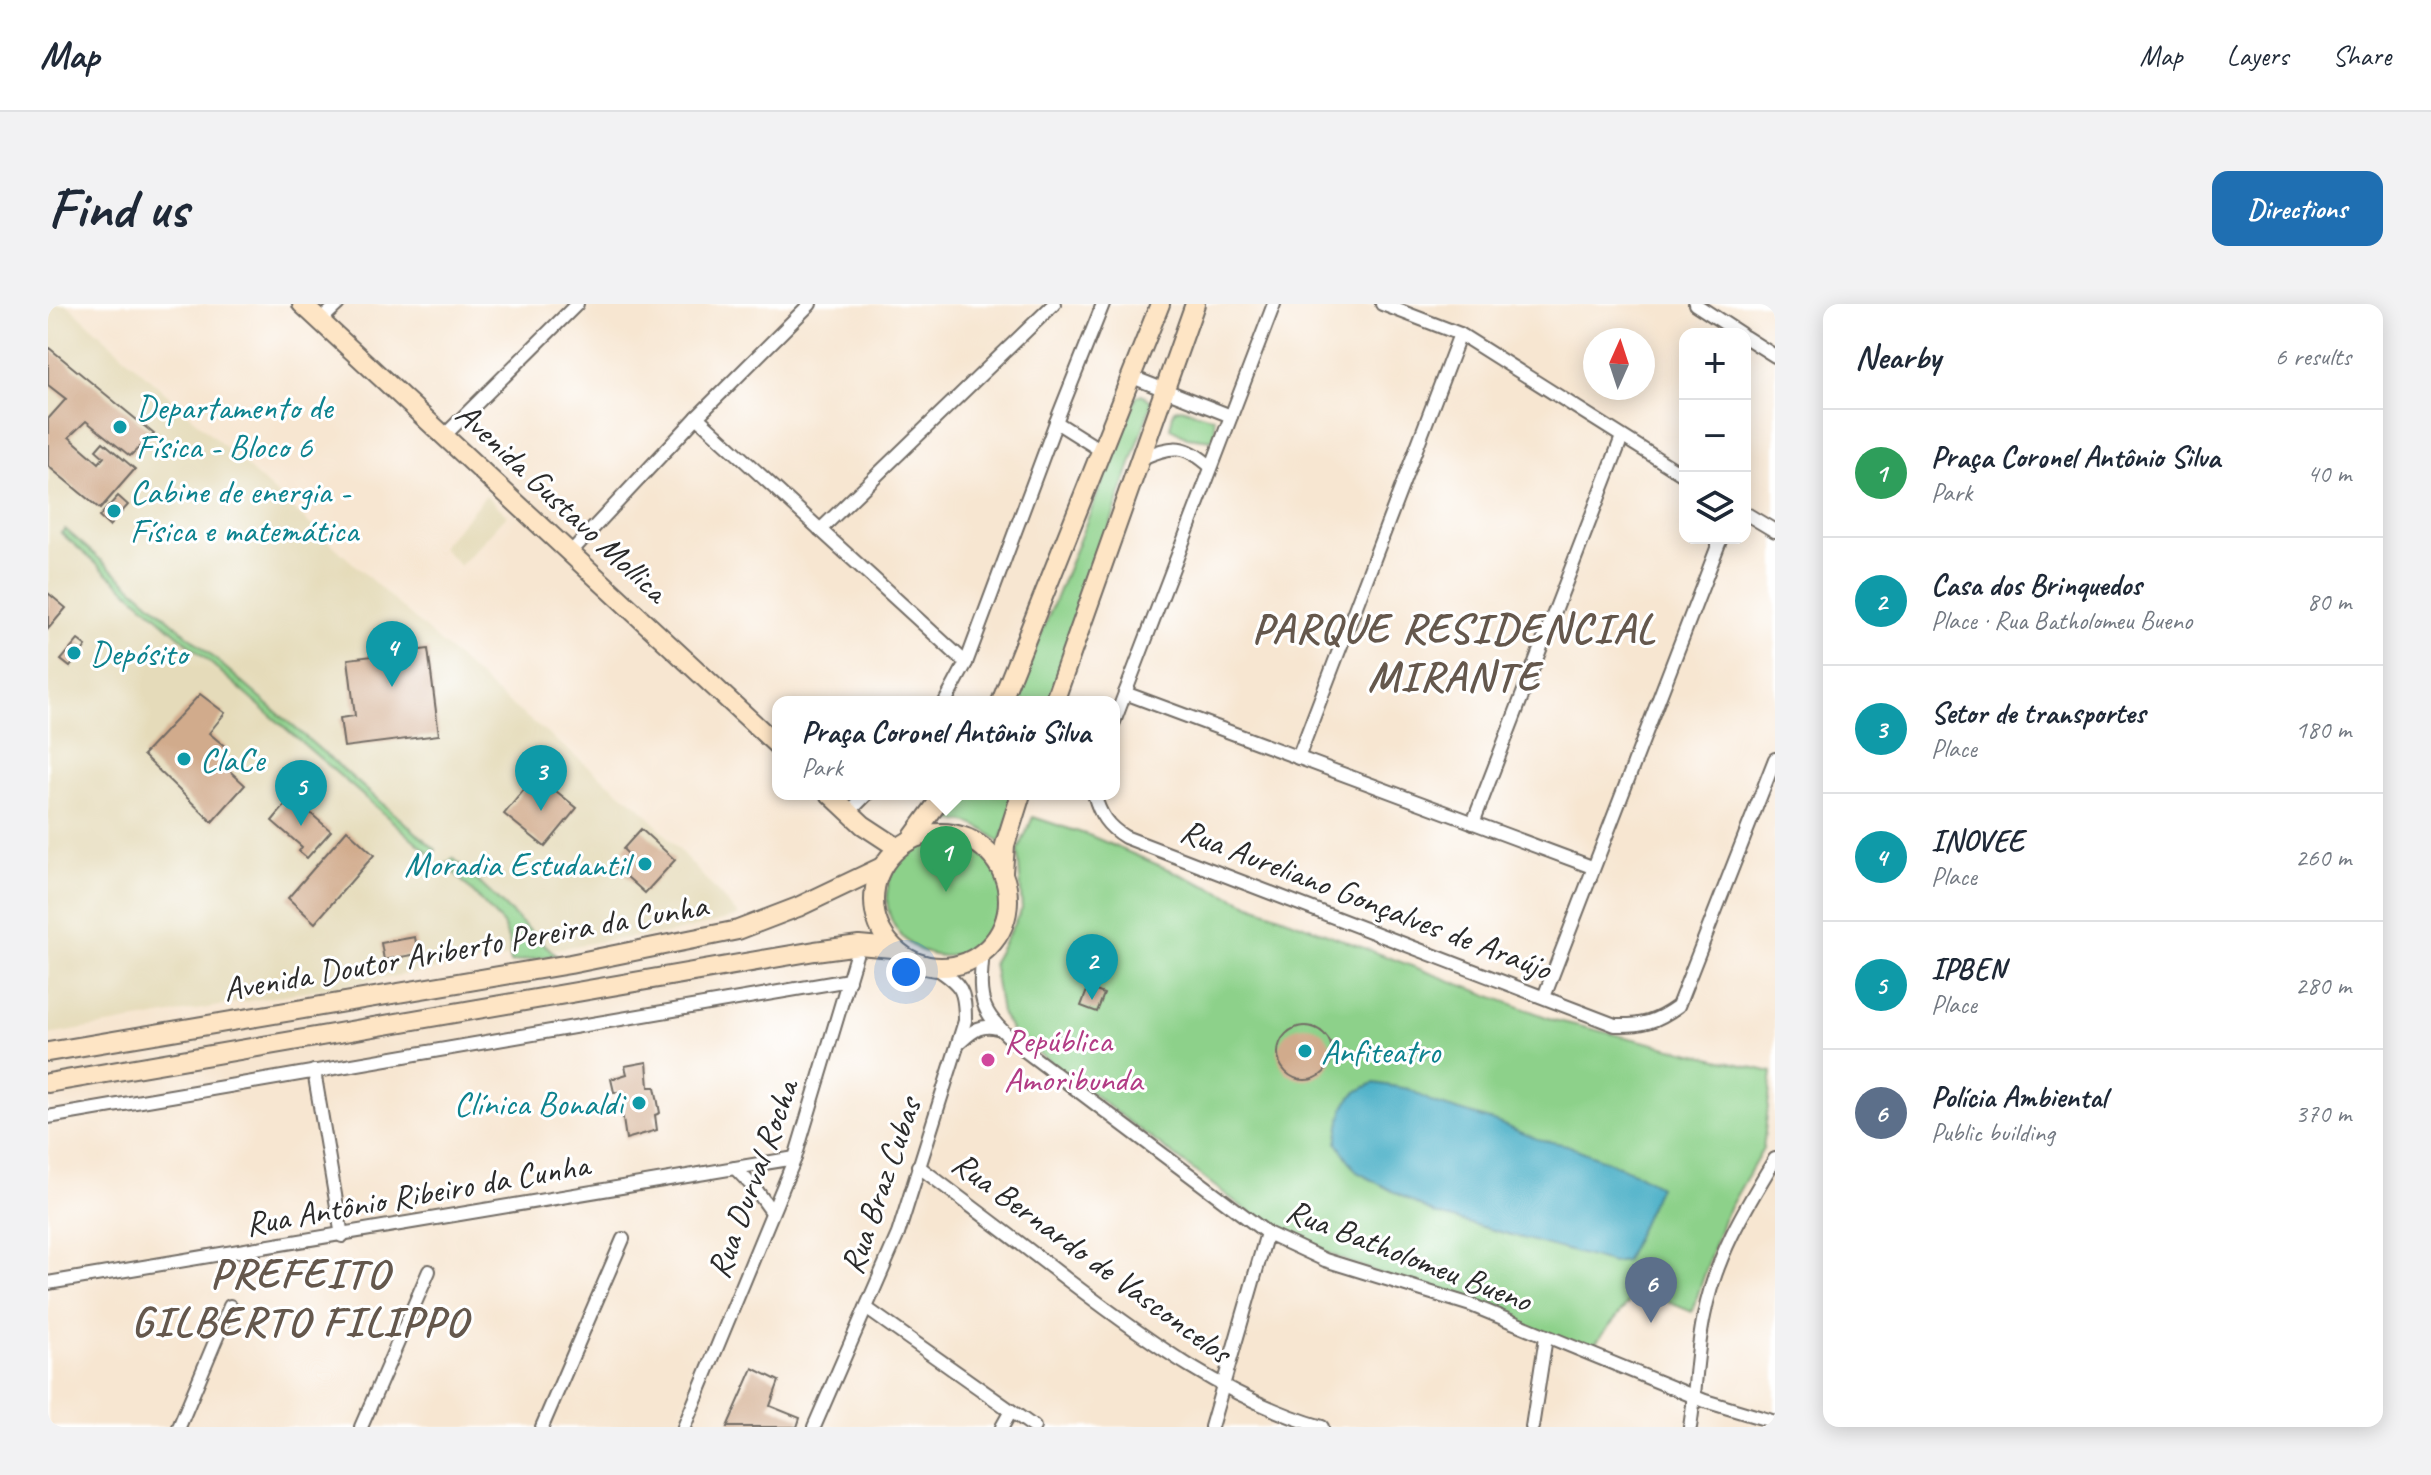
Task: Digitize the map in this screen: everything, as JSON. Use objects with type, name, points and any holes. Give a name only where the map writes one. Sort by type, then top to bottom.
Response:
[{"type":"main road","name":"Avenida Gustavo Mollica","points":[[302,304],[772,740]]},
{"type":"main road","points":[[1003,696],[1160,304]]},
{"type":"main road","points":[[1056,696],[1195,304]]},
{"type":"main road","points":[[836,800],[856,819],[883,866]]},
{"type":"main road","points":[[856,819],[905,843],[945,832],[969,838],[989,852],[1003,872],[1009,893],[1008,914],[999,935],[983,953],[959,965],[936,968],[913,962],[892,948],[874,915],[873,894],[883,866],[905,843],[939,800]]},
{"type":"main road","points":[[1003,872],[1005,845],[1019,800]]},
{"type":"main road","name":"Avenida Doutor Ariberto Pereira da Cunha","points":[[48,1052],[570,964],[738,930],[798,907],[883,866]]},
{"type":"main road","name":"Avenida Doutor Ariberto Pereira da Cunha","points":[[48,1083],[859,945],[892,948]]},
{"type":"street","points":[[320,321],[338,304]]},
{"type":"street","points":[[444,436],[577,304]]},
{"type":"street","points":[[570,553],[697,417],[810,304]]},
{"type":"street","points":[[820,530],[1054,304]]},
{"type":"street","points":[[948,696],[966,663],[1103,304]]},
{"type":"street","points":[[1120,706],[1274,304]]},
{"type":"street","points":[[1382,304],[1460,334],[1679,472]]},
{"type":"street","points":[[1695,304],[1732,328]]},
{"type":"street","points":[[1298,758],[1460,334]]},
{"type":"street","points":[[1751,340],[1775,356]]},
{"type":"street","points":[[1132,377],[1231,416]]},
{"type":"street","points":[[697,417],[966,663]]},
{"type":"street","points":[[1056,422],[1102,451]]},
{"type":"street","points":[[1473,823],[1622,437]]},
{"type":"street","points":[[1142,458],[1161,450],[1178,448],[1194,451],[1211,467]]},
{"type":"street","points":[[1751,517],[1775,531]]},
{"type":"street","points":[[1544,997],[1719,544]]},
{"type":"street","points":[[1125,693],[1592,867]]},
{"type":"street","name":"Rua Aureliano Gonçalves de Araújo","points":[[1096,800],[1108,827],[1125,837],[1615,1025],[1640,1026],[1660,1020],[1678,1006],[1775,759]]},
{"type":"street","points":[[856,819],[864,800]]},
{"type":"street","name":"Rua Durval Rocha","points":[[684,1427],[795,1158],[859,945]]},
{"type":"street","name":"Rua Batholomeu Bueno","points":[[983,953],[980,979],[983,999],[990,1019],[1000,1029],[1267,1233],[1325,1260],[1471,1305],[1754,1417]]},
{"type":"street","name":"Rua Braz Cubas","points":[[814,1427],[898,1234],[965,1021],[965,996],[956,980],[936,968]]},
{"type":"street","points":[[48,1117],[849,980]]},
{"type":"street","points":[[957,1044],[980,1026],[1000,1029]]},
{"type":"street","points":[[314,1071],[342,1236]]},
{"type":"street","name":"Rua Antônio Ribeiro da Cunha","points":[[48,1283],[795,1158]]},
{"type":"street","points":[[1690,1427],[1703,1318],[1709,1293],[1735,1224],[1775,1159]]},
{"type":"street","name":"Rua Bernardo de Vasconcelos","points":[[918,1166],[1143,1337],[1224,1388],[1285,1416],[1322,1427]]},
{"type":"street","points":[[735,1168],[772,1212]]},
{"type":"street","points":[[1211,1427],[1267,1233]]},
{"type":"street","points":[[542,1427],[623,1239]]},
{"type":"street","points":[[361,1427],[429,1271]]},
{"type":"street","points":[[179,1427],[230,1306]]},
{"type":"street","points":[[866,1308],[1034,1427]]},
{"type":"street","points":[[1532,1427],[1546,1337]]},
{"type":"street","points":[[1002,1427],[1011,1411]]},
{"type":"street","points":[[1754,1417],[1775,1422]]},
{"type":"street","points":[[1754,1417],[1769,1427]]},
{"type":"shaded area","points":[[48,304],[67,304],[496,693],[643,810],[739,916],[672,933],[603,941],[48,1035]]},
{"type":"shaded area","points":[[486,495],[507,515],[460,566],[441,547]]},
{"type":"green space","points":[[1142,394],[1151,401],[1150,408],[1052,696],[1016,696],[1137,396]]},
{"type":"green space","points":[[1181,408],[1214,418],[1216,434],[1211,440],[1187,437],[1170,428],[1174,410]]},
{"type":"green space","points":[[65,529],[436,850],[430,854],[61,533]]},
{"type":"green space","points":[[957,800],[1016,800],[1000,843],[972,824],[938,821]]},
{"type":"green space","points":[[1033,817],[1091,836],[1256,907],[1554,1020],[1772,1072],[1763,1149],[1723,1219],[1692,1312],[1639,1290],[1590,1349],[1351,1263],[1261,1221],[1014,1035],[1001,1013],[993,962],[1022,909],[1018,851]]},
{"type":"green space","points":[[946,838],[979,848],[995,864],[1005,897],[995,930],[979,946],[946,956],[913,946],[897,930],[887,897],[897,864],[913,848]]},
{"type":"green space","points":[[453,858],[556,955],[510,963],[510,945],[503,924],[446,864]]},
{"type":"water","points":[[1374,1083],[1409,1089],[1434,1103],[1496,1122],[1537,1139],[1567,1145],[1636,1173],[1659,1186],[1625,1261],[1613,1263],[1435,1214],[1357,1172],[1337,1143],[1341,1122],[1349,1099]]},
{"type":"building","name":"Departamento de Física - Bloco 6","points":[[48,347],[154,434],[130,456],[86,421],[69,437],[99,463],[104,457],[96,450],[103,442],[135,469],[100,509],[48,466],[48,419],[66,399],[48,385]]},
{"type":"building","name":"Cabine de energia - Física e matemática","points":[[118,496],[128,505],[109,526],[99,517]]},
{"type":"building","points":[[48,593],[66,608],[48,629]]},
{"type":"building","name":"Depósito","points":[[78,640],[86,646],[70,667],[61,660]]},
{"type":"building","points":[[428,649],[439,735],[344,747],[340,718],[355,716],[348,659]]},
{"type":"building","name":"ClaCe","points":[[200,694],[225,713],[209,733],[228,749],[220,762],[245,785],[212,822],[143,755]]},
{"type":"building","points":[[536,775],[577,808],[545,847],[504,814]]},
{"type":"building","points":[[292,797],[331,831],[307,858],[299,851],[302,847],[272,821]]},
{"type":"building","name":"Moradia Estudantil","points":[[641,829],[675,860],[645,893],[616,867],[628,854],[623,849]]},
{"type":"building","points":[[347,830],[374,855],[315,923],[288,898]]},
{"type":"building","points":[[415,937],[418,954],[384,960],[381,943]]},
{"type":"building","points":[[1088,988],[1104,994],[1097,1012],[1081,1006]]},
{"type":"building","name":"Anfiteatro","points":[[1305,1026],[1324,1034],[1332,1053],[1324,1072],[1305,1080],[1286,1072],[1278,1053],[1286,1034]]},
{"type":"building","name":"Clínica Bonaldi","points":[[647,1062],[649,1087],[655,1087],[660,1113],[655,1115],[657,1130],[626,1139],[619,1092],[614,1092],[611,1079],[627,1074],[625,1066]]},
{"type":"building","points":[[753,1368],[779,1381],[770,1406],[800,1418],[797,1427],[727,1427]]},
{"type":"place","name":"Departamento de Física - Bloco 6","points":[[120,427]]},
{"type":"place","name":"Cabine de energia - Física e matemática","points":[[114,511]]},
{"type":"place","name":"Depósito","points":[[74,653]]},
{"type":"place","name":"INOVEE","points":[[392,687]]},
{"type":"place","name":"ClaCe","points":[[184,759]]},
{"type":"place","name":"Setor de transportes","points":[[541,811]]},
{"type":"place","name":"IPBEN","points":[[301,826]]},
{"type":"place","name":"Moradia Estudantil","points":[[645,864]]},
{"type":"place","name":"Praça Coronel Antônio Silva","points":[[946,892]]},
{"type":"place","name":"Casa dos Brinquedos","points":[[1092,1000]]},
{"type":"place","name":"Anfiteatro","points":[[1305,1051]]},
{"type":"place","name":"República Amoribunda","points":[[988,1060]]},
{"type":"place","name":"Clínica Bonaldi","points":[[639,1103]]},
{"type":"place","name":"Polícia Ambiental","points":[[1651,1323]]},
{"type":"district","name":"PARQUE RESIDENCIAL MIRANTE","points":[[1454,652]]},
{"type":"district","name":"PREFEITO GILBERTO FILIPPO","points":[[300,1297]]}]
